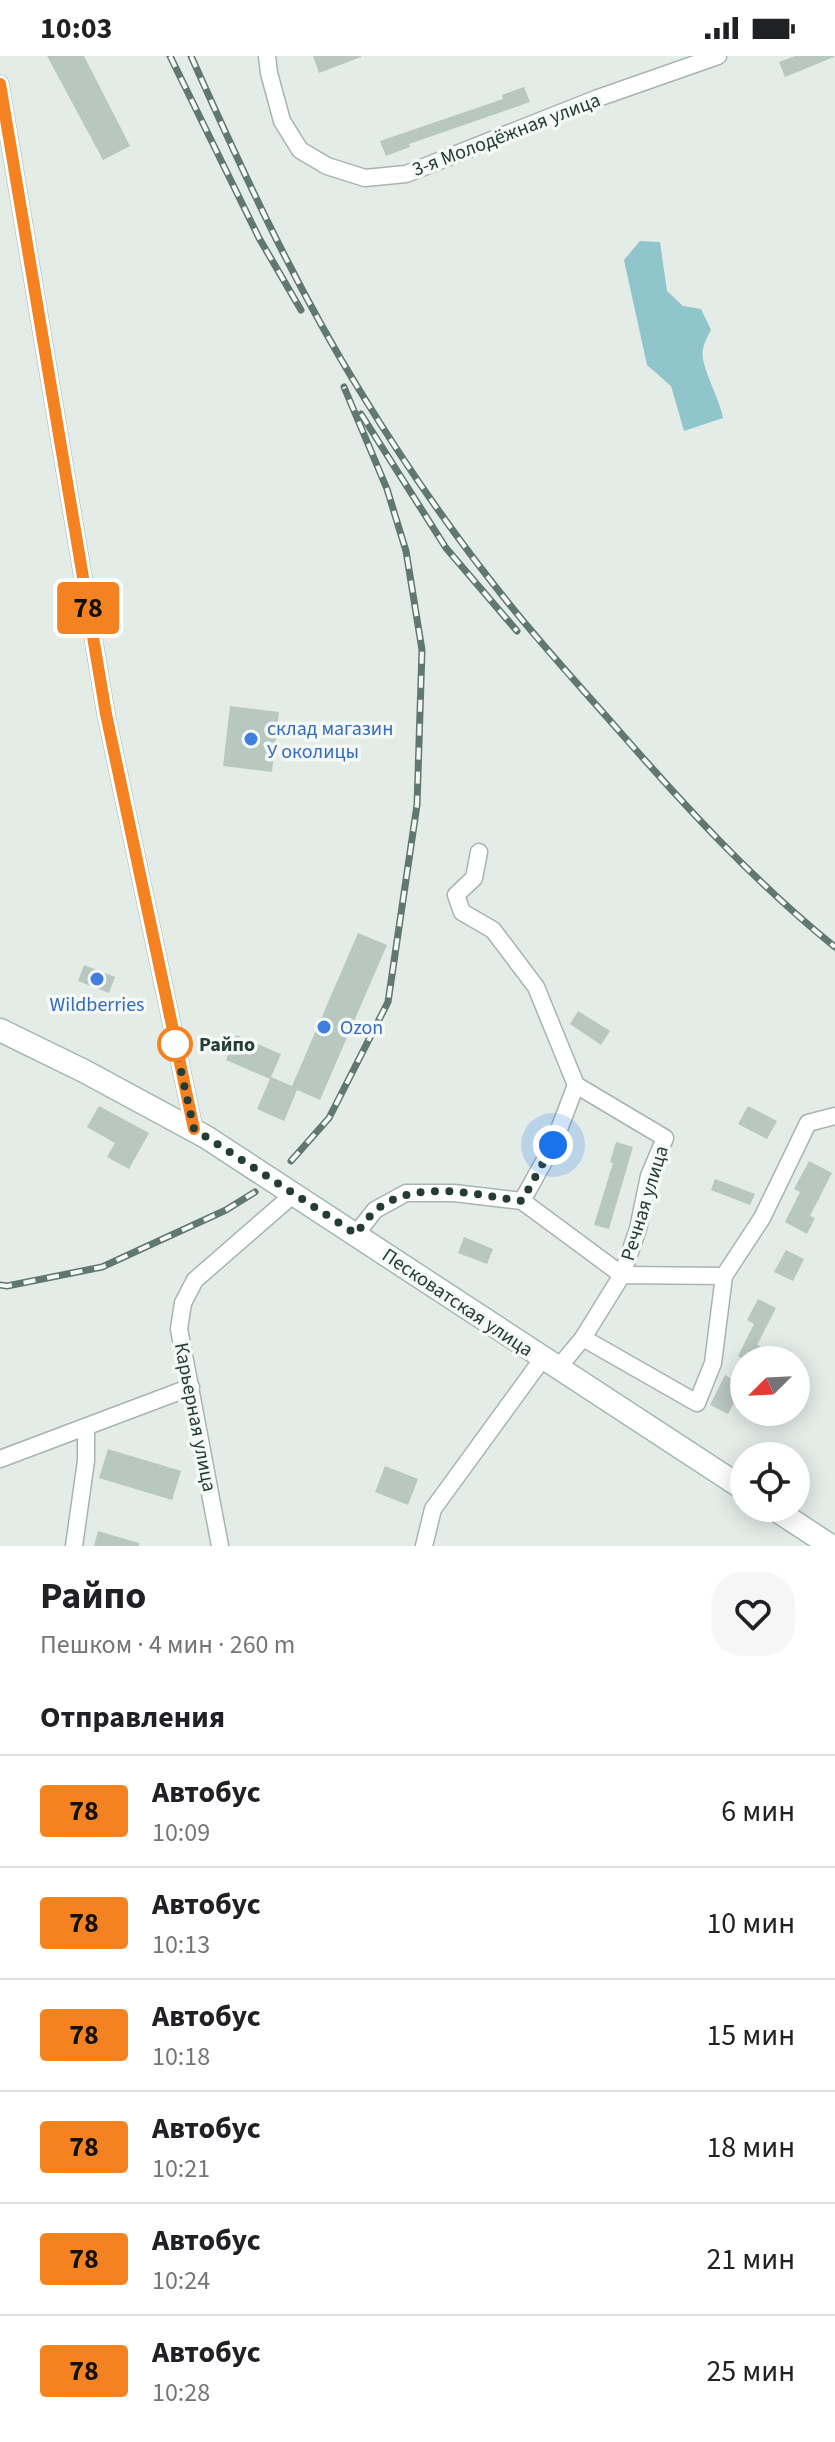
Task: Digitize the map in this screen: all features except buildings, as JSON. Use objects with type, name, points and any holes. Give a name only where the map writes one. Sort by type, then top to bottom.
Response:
[{"type":"main road","name":"Песковатская улица","points":[[0,1030],[194,1129],[730,1480]]},
{"type":"main road","points":[[794,1522],[831,1546]]},
{"type":"street","name":"3-я Молодёжная улица","points":[[267,56],[282,121],[300,150],[327,166],[365,178],[406,174],[598,98],[718,56]]},
{"type":"street","points":[[0,84],[106,714],[194,1129]]},
{"type":"street","points":[[479,852],[474,878],[456,895],[462,912],[493,930],[536,987],[576,1085],[553,1145],[522,1201]]},
{"type":"street","name":"Речная улица","points":[[551,1363],[583,1338],[622,1275],[638,1229],[649,1176],[665,1138],[576,1085]]},
{"type":"street","points":[[583,1338],[697,1403],[713,1363],[724,1276],[762,1218],[808,1123],[835,1116]]},
{"type":"street","name":"Карьерная улица","points":[[220,1546],[179,1329],[183,1303],[195,1280],[295,1193]]},
{"type":"street","name":"Речная улица","points":[[356,1234],[375,1210],[406,1193],[454,1193],[522,1201],[622,1275],[724,1276]]},
{"type":"street","points":[[424,1546],[433,1509],[551,1363]]},
{"type":"street","points":[[0,1459],[191,1387]]},
{"type":"street","points":[[74,1546],[86,1461],[86,1427]]},
{"type":"water","points":[[640,241],[660,242],[667,291],[683,306],[701,309],[711,330],[704,344],[703,355],[723,418],[684,431],[671,386],[647,365],[624,260]]},
{"type":"railway","points":[[170,56],[259,238],[301,310]]},
{"type":"railway","points":[[191,56],[249,184],[313,310],[377,418],[448,524],[532,632],[666,783],[747,868],[835,947]]},
{"type":"railway","points":[[291,1161],[329,1118],[388,1002],[417,805],[422,650],[406,551],[387,489],[344,387]]},
{"type":"railway","points":[[361,414],[446,548],[517,631]]},
{"type":"railway","points":[[0,1285],[102,1267],[226,1210],[255,1192]]},
{"type":"bus line","name":"78","points":[[0,84],[106,714],[194,1129]]},
{"type":"place","name":"склад магазин У околицы","points":[[251,739]]},
{"type":"place","name":"Wildberries","points":[[97,979]]},
{"type":"place","name":"Ozon","points":[[324,1027]]},
{"type":"place","name":"Райпо","points":[[175,1044]]},
{"type":"route","points":[[175,1044],[194,1129],[356,1234],[375,1210],[406,1193],[454,1193],[522,1201],[553,1145]]}]
